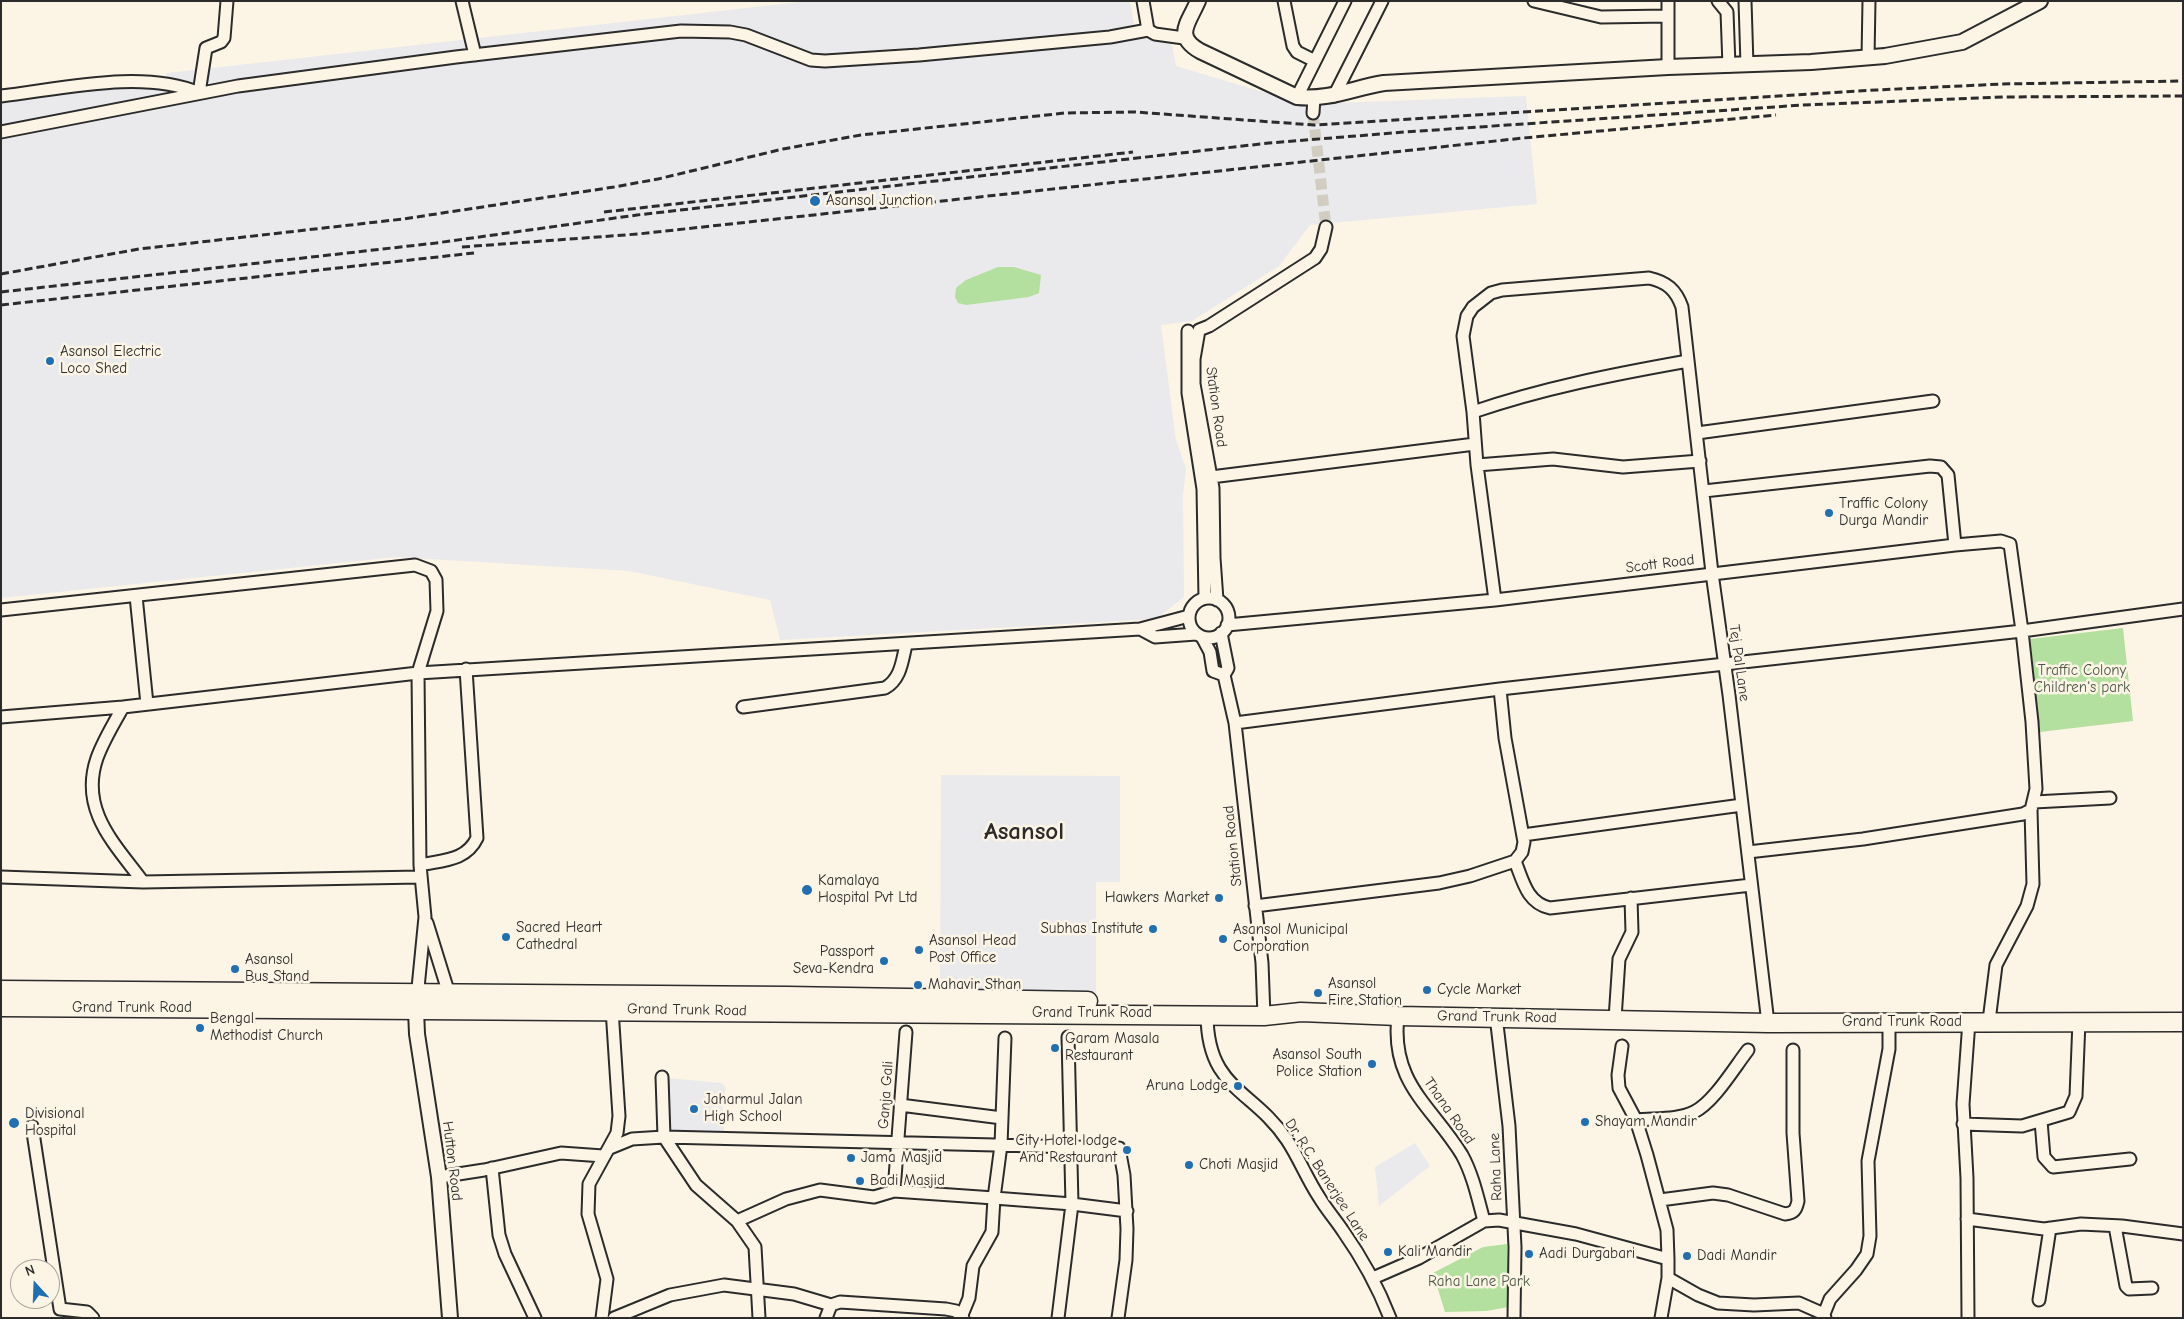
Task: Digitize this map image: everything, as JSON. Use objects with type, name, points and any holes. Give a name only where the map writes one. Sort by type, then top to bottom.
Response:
[{"type":"main road","points":[[1,990],[417,1002],[449,994],[797,996],[1265,1011]]},
{"type":"main road","name":"Grand Trunk Road","points":[[1,1006],[417,1002],[612,1010],[1207,1014],[1265,1011],[1398,1016],[1496,1016],[1768,1023],[1889,1021],[2183,1022]]},
{"type":"street","points":[[199,93],[206,48],[221,42],[224,38],[227,1]]},
{"type":"street","points":[[462,1],[475,55]]},
{"type":"street","points":[[1143,1],[1148,30]]},
{"type":"street","points":[[1184,38],[1186,28],[1198,1]]},
{"type":"street","points":[[1284,1],[1293,46],[1297,52],[1315,61]]},
{"type":"street","points":[[1297,97],[1345,1]]},
{"type":"street","points":[[1334,96],[1382,1]]},
{"type":"street","points":[[1534,1],[1601,17],[1668,16]]},
{"type":"street","points":[[1668,1],[1668,67]]},
{"type":"street","points":[[1718,1],[1728,12],[1729,66]]},
{"type":"street","points":[[1745,1],[1747,65]]},
{"type":"street","points":[[1868,58],[1869,1]]},
{"type":"street","points":[[1,132],[199,93],[475,55],[680,31],[716,30],[746,35],[811,60],[825,61],[929,54],[1110,37],[1148,30],[1155,34],[1184,38],[1200,51],[1297,97],[1314,98],[1334,96],[1384,83],[1868,58],[1962,42],[2040,1]]},
{"type":"street","points":[[1,96],[138,80],[179,85],[199,93]]},
{"type":"street","points":[[1313,113],[1314,98]]},
{"type":"street","points":[[1193,330],[1209,326],[1315,258],[1321,249],[1326,227]]},
{"type":"street","name":"Tej Pal Lane","points":[[1473,412],[1463,336],[1464,326],[1473,307],[1491,293],[1502,290],[1648,278],[1660,280],[1671,287],[1677,294],[1682,307],[1712,573],[1768,1023]]},
{"type":"street","name":"Station Road","points":[[1193,330],[1194,384],[1215,504],[1214,558],[1217,600]]},
{"type":"street","name":"Station Road","points":[[1193,330],[1188,393],[1203,489],[1204,598]]},
{"type":"street","points":[[1495,600],[1477,465],[1473,412],[1529,394],[1588,379],[1688,361]]},
{"type":"street","points":[[1697,433],[1933,401]]},
{"type":"street","points":[[1211,477],[1475,444]]},
{"type":"street","points":[[1477,465],[1553,460],[1623,467],[1700,461]]},
{"type":"street","points":[[1704,491],[1930,466],[1941,467],[1948,475],[1955,546]]},
{"type":"street","name":"Scott Road","points":[[1224,629],[2001,542],[2010,544],[2022,631]]},
{"type":"street","points":[[1,610],[415,565],[424,566],[431,571],[436,580],[438,600],[418,673],[420,871],[425,917],[449,994]]},
{"type":"street","points":[[136,596],[147,704]]},
{"type":"street","points":[[1140,629],[1155,637],[1199,635],[1209,638],[1224,629],[1228,615],[1226,609],[1217,600],[1204,598],[1194,604],[1188,616],[1192,629],[1199,635]]},
{"type":"street","points":[[1235,723],[1500,689],[2022,631],[2183,609]]},
{"type":"street","points":[[1,717],[123,707],[466,669],[906,645],[1140,629],[1188,616]]},
{"type":"street","name":"Station Road","points":[[1224,629],[1228,668],[1224,675],[1235,723],[1265,1011]]},
{"type":"street","points":[[1989,1021],[1996,965],[2027,906],[2033,884],[2032,806],[2036,789],[2032,722],[2022,631]]},
{"type":"street","name":"Station Road","points":[[1199,635],[1210,652],[1214,671],[1224,675]]},
{"type":"street","points":[[743,707],[885,688],[898,676],[906,645]]},
{"type":"street","points":[[1,876],[143,882],[420,871],[462,856],[472,849],[477,838],[466,669]]},
{"type":"street","points":[[1254,906],[1439,883],[1470,876],[1515,861],[1522,852],[1524,842],[1505,738],[1500,689]]},
{"type":"street","points":[[123,707],[97,758],[93,771],[93,801],[101,824],[143,882]]},
{"type":"street","points":[[1748,852],[1863,839],[2023,814],[2032,806],[2110,798]]},
{"type":"street","points":[[1523,835],[1742,805]]},
{"type":"street","points":[[1515,861],[1531,900],[1539,906],[1550,908],[1751,885]]},
{"type":"street","points":[[1615,1019],[1619,959],[1632,932],[1631,898]]},
{"type":"street","points":[[417,1002],[425,917]]},
{"type":"street","name":"Hutton Road","points":[[417,1002],[417,1034],[439,1177],[450,1318]]},
{"type":"street","points":[[602,1318],[607,1278],[588,1214],[587,1199],[589,1184],[617,1133],[619,1116],[612,1010]]},
{"type":"street","name":"Dr. R.C. Banerjee Lane","points":[[1207,1014],[1207,1035],[1218,1068],[1242,1095],[1286,1138],[1315,1191],[1373,1278],[1390,1318]]},
{"type":"street","name":"Thana Road","points":[[1398,1016],[1397,1044],[1402,1065],[1420,1101],[1454,1144],[1467,1166],[1484,1221]]},
{"type":"street","name":"Raha Lane","points":[[1496,1016],[1509,1126],[1514,1318]]},
{"type":"street","points":[[1668,1278],[1698,1296],[1718,1303],[1754,1305],[1799,1303],[1824,1316],[1830,1299],[1856,1270],[1867,1254],[1870,1236],[1868,1161],[1888,1057],[1889,1021]]},
{"type":"street","points":[[1968,1318],[1968,1219],[1963,1124],[1969,1021]]},
{"type":"street","points":[[1963,1124],[2022,1126],[2069,1112],[2074,1105],[2076,1096],[2079,1021]]},
{"type":"street","name":"Ganja Gali","points":[[894,1191],[906,1032]]},
{"type":"street","points":[[1058,1318],[1072,1204],[1068,1037]]},
{"type":"street","points":[[614,1318],[670,1295],[724,1285],[794,1294],[831,1304],[840,1302],[909,1306],[956,1311],[963,1316],[969,1298],[973,1266],[992,1232],[994,1198],[1001,1145],[1005,1038]]},
{"type":"street","points":[[1622,1046],[1618,1074],[1619,1088],[1636,1120],[1667,1230],[1668,1278],[1661,1318]]},
{"type":"street","points":[[1636,1120],[1684,1115],[1694,1112],[1711,1098],[1748,1050]]},
{"type":"street","points":[[1660,1200],[1713,1193],[1728,1195],[1785,1214],[1792,1213],[1796,1209],[1798,1201],[1793,1134],[1794,1050]]},
{"type":"street","points":[[662,1077],[664,1136],[696,1185],[737,1221],[755,1248],[759,1291],[759,1318]]},
{"type":"street","points":[[900,1105],[1002,1118]]},
{"type":"street","points":[[2041,1121],[2044,1157],[2053,1168],[2130,1159]]},
{"type":"street","points":[[32,1126],[60,1309],[87,1312],[93,1318]]},
{"type":"street","points":[[439,1177],[561,1153],[606,1152],[632,1139],[664,1136],[1119,1148],[1127,1211],[1126,1260],[1118,1318]]},
{"type":"street","points":[[492,1168],[499,1235],[505,1254],[535,1318]]},
{"type":"street","points":[[737,1221],[805,1192],[832,1190],[874,1197],[894,1191],[1072,1204],[1127,1211]]},
{"type":"street","points":[[1968,1219],[2050,1228],[2081,1224],[2183,1234]]},
{"type":"street","points":[[1373,1278],[1419,1258],[1484,1221],[1499,1220],[1576,1234],[1668,1259]]},
{"type":"street","points":[[2115,1226],[2126,1286],[2129,1289],[2136,1290],[2152,1288]]},
{"type":"street","points":[[2039,1300],[2050,1228]]},
{"type":"street","points":[[826,1318],[831,1304]]},
{"type":"shaded area","points":[[809,1],[1130,1],[1136,37],[1171,39],[1176,66],[1303,104],[1526,96],[1537,204],[1310,225],[1279,266],[1192,321],[1161,325],[1176,440],[1186,468],[1183,496],[1184,597],[1156,619],[780,640],[770,600],[629,571],[396,557],[1,598],[1,98],[128,80],[136,89],[162,85],[167,73]]},
{"type":"shaded area","points":[[941,775],[1120,776],[1120,882],[1096,882],[1096,993],[940,992]]},
{"type":"shaded area","name":"Jaharmul Jalan High School","points":[[667,1078],[722,1083],[726,1088],[722,1102],[724,1134],[668,1134]]},
{"type":"shaded area","points":[[1415,1143],[1430,1166],[1379,1206],[1375,1167]]},
{"type":"green space","points":[[998,267],[1014,267],[1041,275],[1039,293],[1029,297],[966,305],[958,303],[955,297],[956,288],[966,280]]},
{"type":"green space","name":"Traffic Colony Children's park","points":[[2123,628],[2133,721],[2040,732],[2030,639]]},
{"type":"green space","name":"Raha Lane Park","points":[[1507,1244],[1509,1307],[1486,1311],[1445,1312],[1433,1273],[1483,1247]]},
{"type":"tunnel","points":[[1313,113],[1326,227]]},
{"type":"railway","points":[[1,274],[139,249],[403,219],[614,187],[658,179],[783,149],[861,135],[1065,113],[1135,112],[1314,125],[1876,90],[2002,84],[2183,81]]},
{"type":"railway","points":[[1,292],[436,243],[637,215],[1269,143],[1803,105],[2003,97],[2183,96]]},
{"type":"railway","points":[[462,247],[638,234],[1523,138],[1776,115]]},
{"type":"railway","points":[[604,212],[1133,152]]},
{"type":"railway","points":[[1,305],[474,253]]},
{"type":"place","name":"Asansol Junction","points":[[815,201]]},
{"type":"place","name":"Asansol Electric Loco Shed","points":[[50,361]]},
{"type":"place","name":"Traffic Colony Durga Mandir","points":[[1829,513]]},
{"type":"place","name":"Kamalaya Hospital Pvt Ltd","points":[[807,890]]},
{"type":"place","name":"Hawkers Market","points":[[1219,898]]},
{"type":"place","name":"Subhas Institute","points":[[1153,929]]},
{"type":"place","name":"Sacred Heart Cathedral","points":[[506,937]]},
{"type":"place","name":"Asansol Municipal Corporation","points":[[1223,939]]},
{"type":"place","name":"Asansol Head Post Office","points":[[919,950]]},
{"type":"place","name":"Passport Seva-Kendra","points":[[884,961]]},
{"type":"place","name":"Asansol Bus Stand","points":[[235,969]]},
{"type":"place","name":"Mahavir Sthan","points":[[918,985]]},
{"type":"place","name":"Cycle Market","points":[[1427,990]]},
{"type":"place","name":"Asansol Fire Station","points":[[1318,993]]},
{"type":"place","name":"Bengal Methodist Church","points":[[200,1028]]},
{"type":"place","name":"Garam Masala Restaurant","points":[[1055,1048]]},
{"type":"place","name":"Asansol South Police Station","points":[[1372,1064]]},
{"type":"place","name":"Aruna Lodge","points":[[1238,1086]]},
{"type":"place","name":"Jaharmul Jalan High School","points":[[694,1109]]},
{"type":"place","name":"Shayam Mandir","points":[[1585,1122]]},
{"type":"place","name":"Divisional Hospital","points":[[14,1123]]},
{"type":"place","name":"City Hotel lodge And Restaurant","points":[[1127,1150]]},
{"type":"place","name":"Jama Masjid","points":[[851,1158]]},
{"type":"place","name":"Choti Masjid","points":[[1189,1165]]},
{"type":"place","name":"Badi Masjid","points":[[860,1181]]},
{"type":"place","name":"Kali Mandir","points":[[1388,1252]]},
{"type":"place","name":"Aadi Durgabari","points":[[1529,1254]]},
{"type":"place","name":"Dadi Mandir","points":[[1687,1256]]},
{"type":"district","name":"Asansol","points":[[1024,832]]}]
